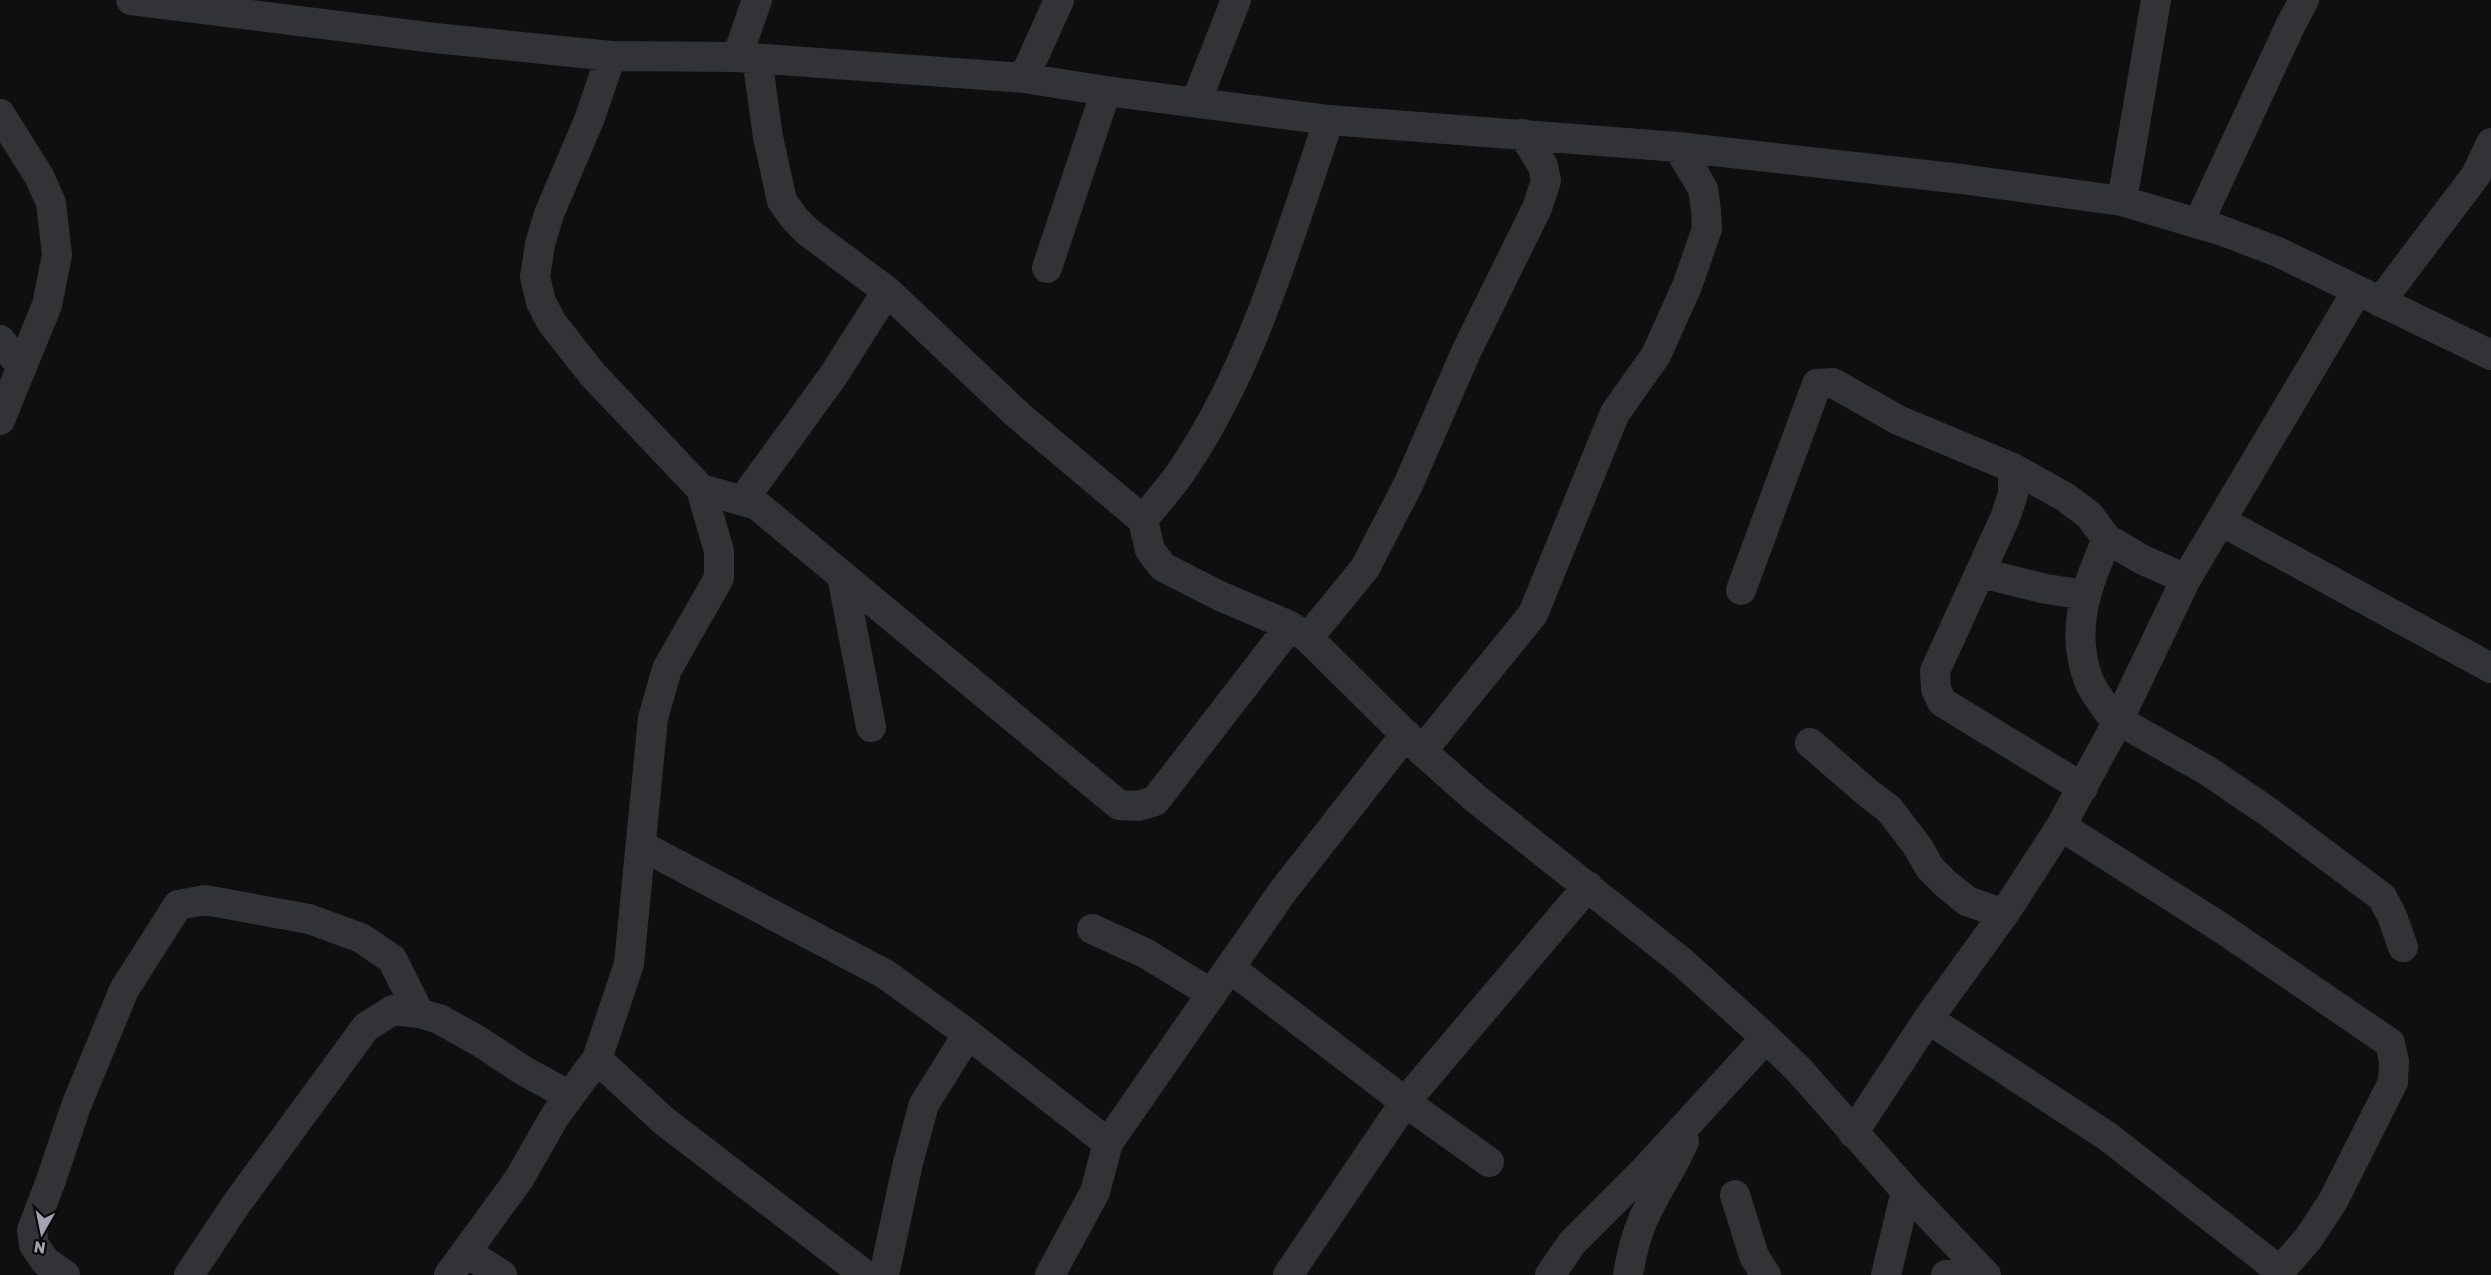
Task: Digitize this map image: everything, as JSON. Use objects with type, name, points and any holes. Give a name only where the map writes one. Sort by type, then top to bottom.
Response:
[{"type":"street","points":[[131,0],[435,38],[611,56],[747,58],[1024,78],[1106,92],[1329,120],[1678,147],[1962,179],[2122,201],[2278,252],[2491,356]]},
{"type":"street","points":[[757,0],[747,58],[782,201],[808,232],[886,291],[1018,415],[1143,520],[1149,550],[1163,567],[1299,632],[1414,743],[1475,798],[1682,963],[1799,1070],[1853,1133],[1983,1272]]},
{"type":"street","points":[[1024,78],[1059,0]]},
{"type":"street","points":[[1196,102],[1236,0]]},
{"type":"street","points":[[2122,201],[2156,0]]},
{"type":"street","points":[[2198,224],[2304,0]]},
{"type":"street","points":[[501,1275],[458,1264],[519,1179],[555,1116],[597,1059],[629,964],[653,718],[667,669],[719,578],[719,551],[701,489],[593,375],[552,323],[542,302],[536,277],[540,244],[549,214],[582,138],[611,56]]},
{"type":"street","points":[[1047,268],[1106,92]]},
{"type":"street","points":[[0,114],[39,176],[51,203],[57,255],[47,305],[0,420]]},
{"type":"street","points":[[1143,520],[1185,467],[1236,375],[1253,338],[1329,120]]},
{"type":"street","points":[[701,489],[757,505],[1119,805],[1138,806],[1155,801],[1299,632],[1365,568],[1408,485],[1466,352],[1537,208],[1546,181],[1543,166],[1522,134]]},
{"type":"street","points":[[1853,1133],[1928,1019],[2004,914],[2061,826],[2118,722],[2186,579],[2221,521],[2369,297],[2476,175],[2491,143]]},
{"type":"street","points":[[1050,1275],[1095,1192],[1108,1143],[1283,891],[1414,743],[1533,614],[1615,413],[1656,355],[1687,286],[1707,229],[1703,189],[1678,147]]},
{"type":"street","points":[[743,500],[826,386],[886,291]]},
{"type":"street","points":[[0,340],[22,368]]},
{"type":"street","points":[[1741,590],[1817,384],[1833,383],[1898,420],[2013,468],[2065,497],[2089,515],[2107,539],[2143,560],[2186,579]]},
{"type":"street","points":[[2013,468],[2013,494],[2005,518],[1935,671],[1936,689],[1942,702],[2083,788]]},
{"type":"street","points":[[2221,521],[2491,668]]},
{"type":"street","points":[[2107,539],[2080,613],[2079,631],[2089,682],[2118,722],[2208,771],[2267,811],[2382,897],[2403,946]]},
{"type":"street","points":[[1981,573],[2046,589],[2086,595]]},
{"type":"street","points":[[842,576],[871,727]]},
{"type":"street","points":[[1810,743],[1889,809],[1918,847],[1930,868],[1946,884],[1967,901],[2004,914]]},
{"type":"street","points":[[1928,1019],[2107,1136],[2283,1273],[2308,1239],[2332,1201],[2393,1082],[2394,1061],[2390,1042],[2220,927],[2061,826]]},
{"type":"street","points":[[642,846],[885,974],[968,1034],[1108,1143]]},
{"type":"street","points":[[1288,1275],[1405,1102],[1588,886]]},
{"type":"street","points":[[65,1275],[45,1261],[34,1245],[32,1230],[76,1106],[124,990],[157,934],[178,905],[205,900],[309,919],[361,938],[392,959],[419,1013]]},
{"type":"street","points":[[1092,929],[1145,953],[1212,994]]},
{"type":"street","points":[[1230,968],[1405,1102],[1489,1162]]},
{"type":"street","points":[[189,1275],[237,1203],[366,1027],[393,1010],[419,1013],[439,1019],[570,1096]]},
{"type":"street","points":[[884,1275],[908,1162],[924,1104],[968,1034]]},
{"type":"street","points":[[1550,1275],[1572,1243],[1695,1116],[1766,1038]]},
{"type":"street","points":[[597,1059],[664,1121],[865,1275]]},
{"type":"street","points":[[1628,1275],[1632,1250],[1643,1218],[1675,1162],[1695,1116]]},
{"type":"street","points":[[1886,1275],[1906,1191]]},
{"type":"street","points":[[1735,1196],[1755,1256],[1766,1275]]},
{"type":"street","points":[[1946,1275],[1983,1272]]}]
